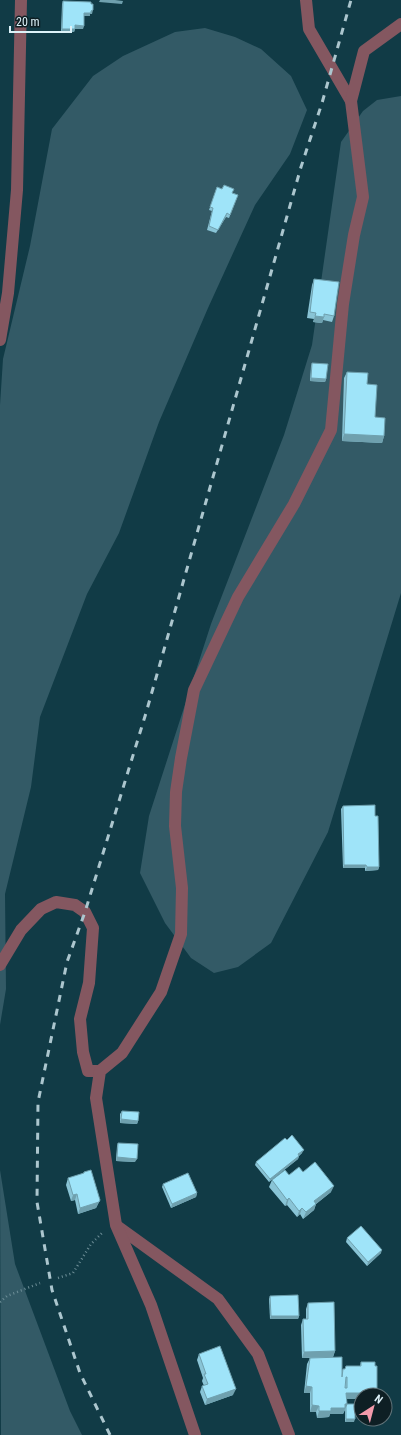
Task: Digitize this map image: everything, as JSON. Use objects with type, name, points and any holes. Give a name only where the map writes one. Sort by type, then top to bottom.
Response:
[{"type":"street","points":[[0,340],[8,293],[17,190],[21,0]]},
{"type":"street","points":[[306,0],[309,28],[351,101]]},
{"type":"street","points":[[0,965],[21,930],[41,909],[56,902],[75,905],[85,912],[93,928],[89,983],[80,1019],[83,1052],[88,1071],[100,1071],[122,1053],[161,992],[181,934],[182,888],[175,826],[176,792],[194,690],[238,597],[294,504],[331,430],[343,304],[354,234],[363,196],[351,101],[364,51],[401,24]]},
{"type":"street","points":[[100,1071],[96,1098],[116,1225],[151,1305],[195,1435]]},
{"type":"street","points":[[116,1225],[218,1299],[258,1354],[288,1435]]},
{"type":"path","points":[[58,1278],[74,1273],[91,1244],[100,1234],[116,1225]]},
{"type":"path","points":[[0,1302],[7,1296],[40,1282]]},
{"type":"shaded area","points":[[205,28],[235,37],[261,49],[291,76],[307,110],[290,154],[255,205],[208,308],[159,422],[119,533],[87,594],[40,717],[31,787],[5,894],[6,989],[0,1025],[0,405],[3,359],[30,246],[52,129],[93,76],[123,56],[175,32]]},
{"type":"shaded area","points":[[401,96],[401,593],[328,832],[271,943],[238,967],[214,973],[191,958],[165,923],[140,873],[149,816],[211,624],[284,435],[312,345],[341,142],[363,111],[377,100]]},
{"type":"shaded area","points":[[0,1170],[15,1264],[70,1411],[82,1435],[1,1435]]},
{"type":"building","points":[[63,1],[91,2],[91,4],[93,4],[93,10],[91,13],[84,13],[84,26],[75,25],[75,29],[62,29]]},
{"type":"building","points":[[224,185],[234,189],[232,193],[238,195],[230,215],[227,213],[218,230],[209,226],[213,208],[210,207],[217,187],[222,189]]},
{"type":"building","points":[[314,279],[339,282],[334,316],[324,314],[324,317],[315,316],[316,313],[310,312]]},
{"type":"building","points":[[312,363],[328,364],[326,379],[311,378]]},
{"type":"building","points":[[347,372],[368,373],[367,384],[377,385],[375,417],[385,418],[384,436],[344,434]]},
{"type":"building","points":[[375,805],[375,816],[378,816],[379,867],[367,867],[366,865],[344,865],[343,806]]},
{"type":"building","points":[[122,1111],[139,1112],[138,1121],[121,1119]]},
{"type":"building","points":[[292,1135],[304,1150],[298,1154],[299,1156],[270,1179],[256,1162],[285,1138],[287,1140]]},
{"type":"building","points":[[118,1143],[138,1144],[137,1159],[117,1157]]},
{"type":"building","points":[[315,1162],[334,1186],[314,1201],[316,1204],[306,1212],[302,1208],[299,1211],[289,1198],[287,1200],[272,1180],[285,1170],[289,1175],[299,1167],[303,1172]]},
{"type":"building","points":[[91,1170],[100,1200],[99,1202],[80,1208],[77,1194],[73,1195],[68,1178]]},
{"type":"building","points":[[188,1173],[197,1193],[172,1204],[163,1184]]},
{"type":"building","points":[[361,1226],[382,1250],[368,1262],[347,1238]]},
{"type":"building","points":[[298,1295],[299,1316],[271,1316],[270,1296]]},
{"type":"building","points":[[334,1302],[335,1351],[304,1352],[303,1319],[308,1319],[308,1303]]},
{"type":"building","points":[[220,1346],[236,1389],[207,1399],[202,1386],[208,1384],[199,1354]]},
{"type":"building","points":[[342,1357],[342,1377],[343,1369],[345,1369],[346,1366],[361,1366],[361,1362],[375,1362],[375,1366],[377,1366],[377,1387],[353,1387],[353,1393],[346,1393],[347,1404],[345,1404],[345,1408],[331,1408],[331,1411],[319,1411],[319,1406],[312,1405],[312,1387],[306,1386],[310,1358]],"holes":[[[346,1377],[347,1377],[347,1388],[345,1388]]]},
{"type":"building","points":[[347,1404],[353,1404],[353,1419],[346,1419]]},
{"type":"railway","points":[[110,1435],[80,1373],[52,1290],[37,1202],[38,1102],[67,962],[85,912],[146,713],[301,167],[322,103],[351,0]]}]
